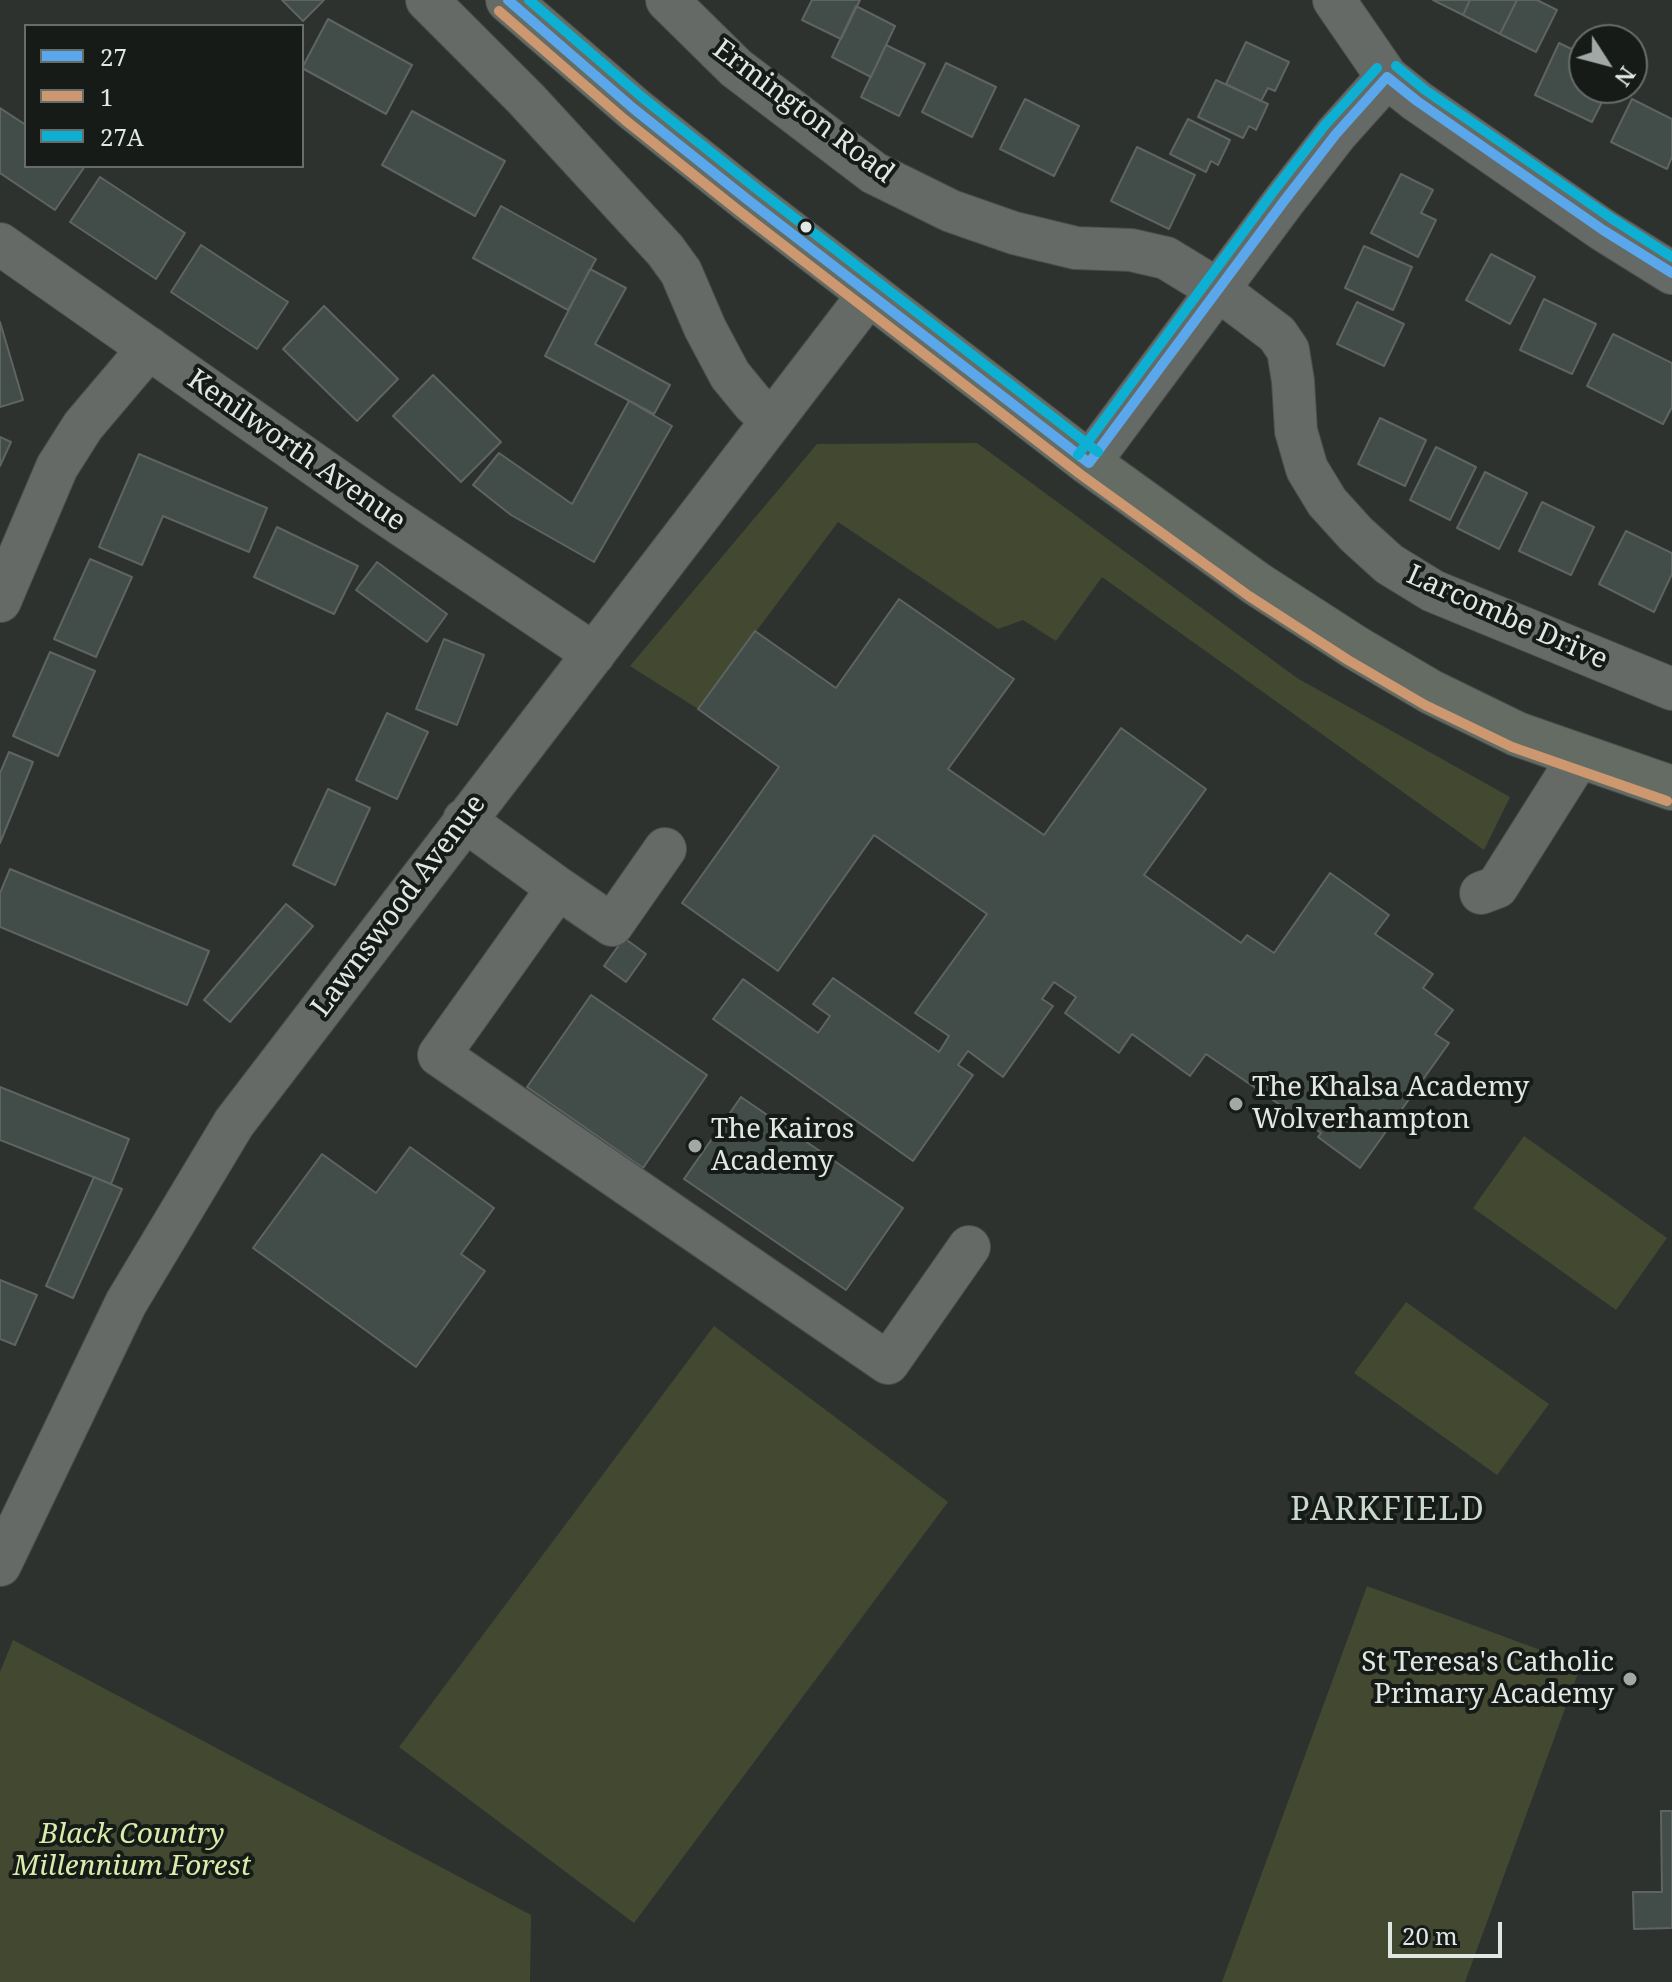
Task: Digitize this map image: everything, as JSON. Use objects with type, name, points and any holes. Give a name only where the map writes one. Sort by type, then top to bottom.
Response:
[{"type":"main road","points":[[508,0],[634,109],[1089,463],[1257,584],[1431,692],[1517,734],[1672,788]]},
{"type":"street","points":[[427,0],[526,99],[665,250],[681,272],[730,375],[772,420]]},
{"type":"street","name":"Ermington Road","points":[[667,0],[736,68],[874,173],[951,211],[1014,233],[1076,248],[1131,250],[1166,258],[1220,291]]},
{"type":"street","points":[[1334,0],[1387,77],[1603,230],[1672,273]]},
{"type":"street","points":[[1089,463],[1336,134],[1387,77]]},
{"type":"street","name":"Kenilworth Avenue","points":[[0,244],[375,507],[594,654]]},
{"type":"street","name":"Larcombe Drive","points":[[1220,291],[1277,334],[1288,350],[1296,431],[1307,469],[1327,502],[1389,564],[1433,591],[1672,689]]},
{"type":"street","name":"Lawnswood Avenue","points":[[0,1565],[126,1303],[224,1139],[464,820],[870,293]]},
{"type":"street","points":[[0,601],[57,467],[83,426],[149,348]]},
{"type":"street","points":[[1481,893],[1497,887],[1579,757]]},
{"type":"street","points":[[464,820],[612,925],[665,849]]},
{"type":"street","points":[[558,888],[439,1055],[888,1363],[969,1247]]},
{"type":"green space","points":[[977,443],[1297,678],[1510,797],[1484,850],[1102,577],[1056,641],[1023,620],[998,629],[838,522],[698,709],[630,666],[817,444]]},
{"type":"green space","points":[[1524,1136],[1667,1238],[1616,1310],[1473,1208]]},
{"type":"green space","points":[[1406,1302],[1549,1404],[1497,1475],[1354,1373]]},
{"type":"green space","points":[[714,1326],[948,1502],[634,1923],[399,1747]]},
{"type":"green space","points":[[1367,1586],[1581,1665],[1465,1982],[1222,1982]]},
{"type":"green space","name":"Black Country Millennium Forest","points":[[13,1640],[531,1915],[530,1982],[0,1982],[0,1672]]},
{"type":"building","points":[[282,0],[324,0],[303,21]]},
{"type":"building","points":[[812,0],[860,0],[841,39],[802,20]]},
{"type":"building","points":[[1433,0],[1470,0],[1463,15]]},
{"type":"building","points":[[1470,0],[1517,0],[1500,34],[1463,15]]},
{"type":"building","points":[[1517,0],[1537,0],[1557,10],[1536,52],[1500,34]]},
{"type":"building","points":[[856,6],[895,26],[871,77],[832,57]]},
{"type":"building","points":[[328,19],[412,65],[386,114],[304,69]]},
{"type":"building","points":[[1246,42],[1289,62],[1275,91],[1268,88],[1261,101],[1226,84]]},
{"type":"building","points":[[1559,43],[1568,47],[1568,104],[1601,104],[1592,122],[1535,95]]},
{"type":"building","points":[[886,45],[925,64],[899,116],[861,97]]},
{"type":"building","points":[[946,63],[996,87],[972,137],[922,112]]},
{"type":"building","points":[[1216,80],[1268,104],[1256,130],[1249,126],[1243,138],[1198,117]]},
{"type":"building","points":[[1025,99],[1079,126],[1054,176],[1000,149]]},
{"type":"building","points":[[1630,104],[1642,104],[1672,119],[1672,157],[1667,169],[1611,142]]},
{"type":"building","points":[[0,108],[24,124],[24,168],[84,168],[55,210],[0,173]]},
{"type":"building","points":[[412,111],[505,161],[475,216],[382,165]]},
{"type":"building","points":[[1188,119],[1230,140],[1218,165],[1211,161],[1206,172],[1170,154]]},
{"type":"building","points":[[1137,147],[1195,175],[1169,229],[1111,201]]},
{"type":"building","points":[[1401,174],[1433,190],[1421,213],[1436,220],[1418,257],[1371,233]]},
{"type":"building","points":[[100,177],[185,233],[156,279],[70,222]]},
{"type":"building","points":[[501,206],[596,259],[568,310],[473,258]]},
{"type":"building","points":[[201,245],[288,302],[257,349],[171,292]]},
{"type":"building","points":[[1364,246],[1412,267],[1393,310],[1345,288]]},
{"type":"building","points":[[1491,254],[1535,277],[1510,324],[1466,300]]},
{"type":"building","points":[[590,269],[626,288],[595,344],[670,385],[654,414],[545,356]]},
{"type":"building","points":[[1544,299],[1596,324],[1572,374],[1520,350]]},
{"type":"building","points":[[1357,302],[1404,324],[1384,366],[1337,344]]},
{"type":"building","points":[[324,306],[398,379],[357,421],[283,349]]},
{"type":"building","points":[[0,322],[23,400],[0,407]]},
{"type":"building","points":[[1613,334],[1672,363],[1672,407],[1663,424],[1587,386]]},
{"type":"building","points":[[433,375],[501,442],[461,482],[393,416]]},
{"type":"building","points":[[629,401],[672,426],[594,562],[511,515],[473,485],[499,453],[572,504]]},
{"type":"building","points":[[1380,418],[1426,440],[1405,486],[1358,464]]},
{"type":"building","points":[[0,437],[11,442],[0,466]]},
{"type":"building","points":[[1436,447],[1476,467],[1450,520],[1410,500]]},
{"type":"building","points":[[139,454],[267,508],[249,552],[163,516],[142,565],[99,547]]},
{"type":"building","points":[[1485,472],[1527,493],[1499,549],[1457,528]]},
{"type":"building","points":[[1542,502],[1594,527],[1571,575],[1519,551]]},
{"type":"building","points":[[277,527],[358,566],[334,614],[254,577]]},
{"type":"building","points":[[1626,531],[1672,553],[1672,574],[1654,612],[1599,584]]},
{"type":"building","points":[[90,559],[132,577],[96,657],[54,639]]},
{"type":"building","points":[[377,562],[447,614],[427,642],[356,590]]},
{"type":"building","points":[[899,599],[1014,679],[948,769],[1044,835],[1121,728],[1206,789],[1144,875],[1241,943],[1247,935],[1274,953],[1330,873],[1389,915],[1375,934],[1433,974],[1423,988],[1453,1010],[1435,1034],[1449,1043],[1360,1168],[1318,1137],[1321,1133],[1206,1054],[1190,1076],[1132,1034],[1119,1053],[1065,1013],[1076,997],[1054,982],[1042,999],[1053,1006],[1003,1077],[968,1051],[958,1065],[973,1075],[913,1161],[713,1019],[743,979],[818,1033],[830,1016],[813,1004],[833,978],[939,1052],[949,1036],[915,1013],[987,914],[874,835],[778,971],[682,903],[779,767],[698,709],[755,631],[836,688]]},
{"type":"building","points":[[444,639],[484,655],[457,725],[416,709]]},
{"type":"building","points":[[50,652],[95,671],[58,756],[13,736]]},
{"type":"building","points":[[387,713],[428,732],[397,799],[356,780]]},
{"type":"building","points":[[9,752],[33,762],[0,843],[0,773]]},
{"type":"building","points":[[328,789],[370,808],[335,885],[293,865]]},
{"type":"building","points":[[10,869],[209,951],[187,1005],[0,927],[0,893]]},
{"type":"building","points":[[286,904],[313,926],[230,1022],[204,1000]]},
{"type":"building","points":[[624,938],[646,954],[626,982],[604,966]]},
{"type":"building","points":[[591,995],[707,1075],[643,1168],[527,1087]]},
{"type":"building","points":[[0,1087],[129,1139],[111,1184],[0,1140]]},
{"type":"building","points":[[741,1097],[903,1208],[846,1290],[684,1179]]},
{"type":"building","points":[[410,1147],[494,1208],[461,1254],[485,1271],[416,1367],[253,1248],[322,1154],[376,1193]]},
{"type":"building","points":[[94,1177],[122,1189],[73,1298],[46,1286]]},
{"type":"building","points":[[0,1280],[37,1295],[15,1345],[0,1339]]},
{"type":"building","points":[[1661,1811],[1672,1811],[1672,1928],[1634,1929],[1633,1892],[1662,1892]]},
{"type":"transit line","name":"27","points":[[508,0],[634,109],[748,200],[1089,463]]},
{"type":"transit line","name":"27A","points":[[529,0],[643,98],[757,189],[1098,452]]},
{"type":"transit line","name":"1","points":[[499,11],[625,120],[739,211],[1080,474],[1249,596],[1425,705],[1512,747],[1667,801]]},
{"type":"transit line","name":"27A","points":[[1396,66],[1425,90],[1672,257]]},
{"type":"transit line","name":"27A","points":[[1078,455],[1273,192],[1325,125],[1377,68]]},
{"type":"transit line","name":"27","points":[[1387,77],[1603,230],[1672,273]]},
{"type":"transit line","name":"27","points":[[1089,463],[1284,201],[1336,134],[1387,77]]},
{"type":"place","name":"The Khalsa Academy Wolverhampton","points":[[1236,1104]]},
{"type":"place","name":"The Kairos Academy","points":[[695,1146]]},
{"type":"place","name":"St Teresa's Catholic Primary Academy","points":[[1630,1679]]},
{"type":"district","name":"PARKFIELD","points":[[1388,1511]]}]
